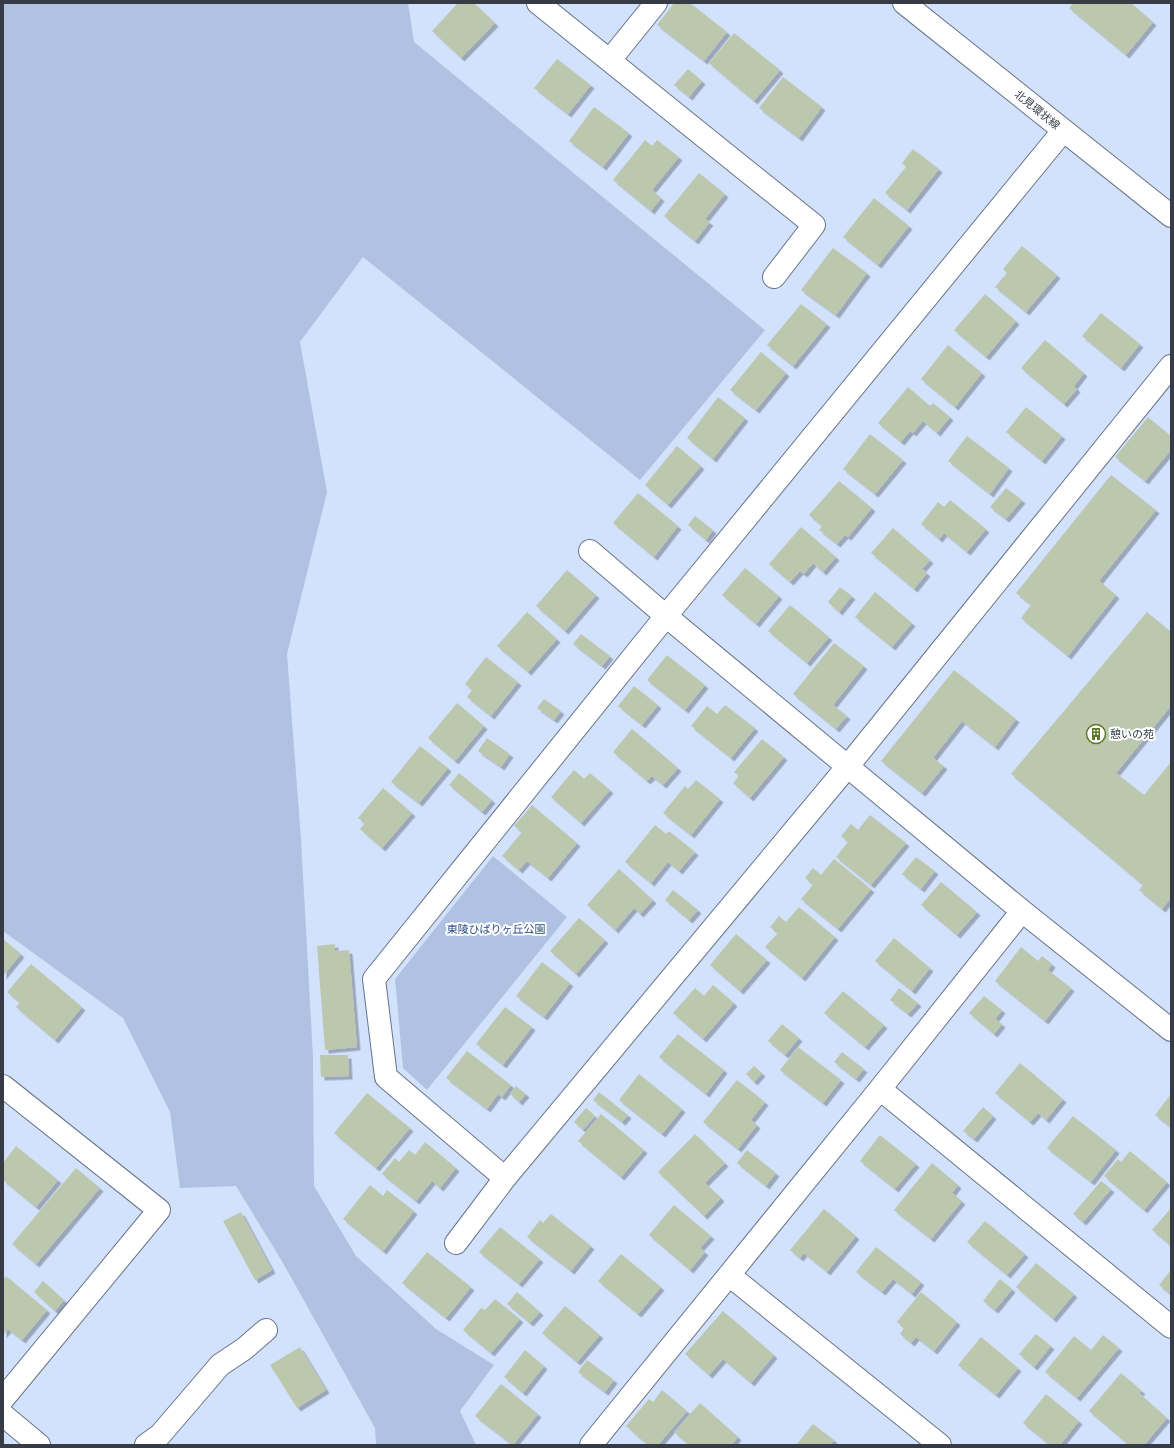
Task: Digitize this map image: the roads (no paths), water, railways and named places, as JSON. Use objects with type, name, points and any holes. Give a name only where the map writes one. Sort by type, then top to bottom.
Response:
[{"type":"street","points":[[538,3],[814,225],[774,277]]},
{"type":"street","points":[[610,60],[656,3]]},
{"type":"street","name":"北見環状線","points":[[904,3],[1171,216]]},
{"type":"street","points":[[505,1178],[386,1076],[374,979],[666,616],[1063,131]]},
{"type":"street","points":[[456,1243],[505,1178],[848,766],[1171,366]]},
{"type":"street","points":[[590,551],[666,616],[1022,911],[1171,1030]]},
{"type":"street","points":[[591,1445],[880,1089],[1022,911]]},
{"type":"street","points":[[3,1086],[159,1210],[3,1399]]},
{"type":"street","points":[[880,1089],[1171,1327]]},
{"type":"street","points":[[729,1275],[940,1445]]},
{"type":"street","points":[[146,1445],[160,1435],[220,1365],[244,1349],[266,1330]]},
{"type":"street","points":[[3,1415],[39,1445]]},
{"type":"place","name":"憩いの苑","points":[[1096,734]]},
{"type":"park label","name":"東陵ひばりヶ丘公園","points":[[496,929]]}]
